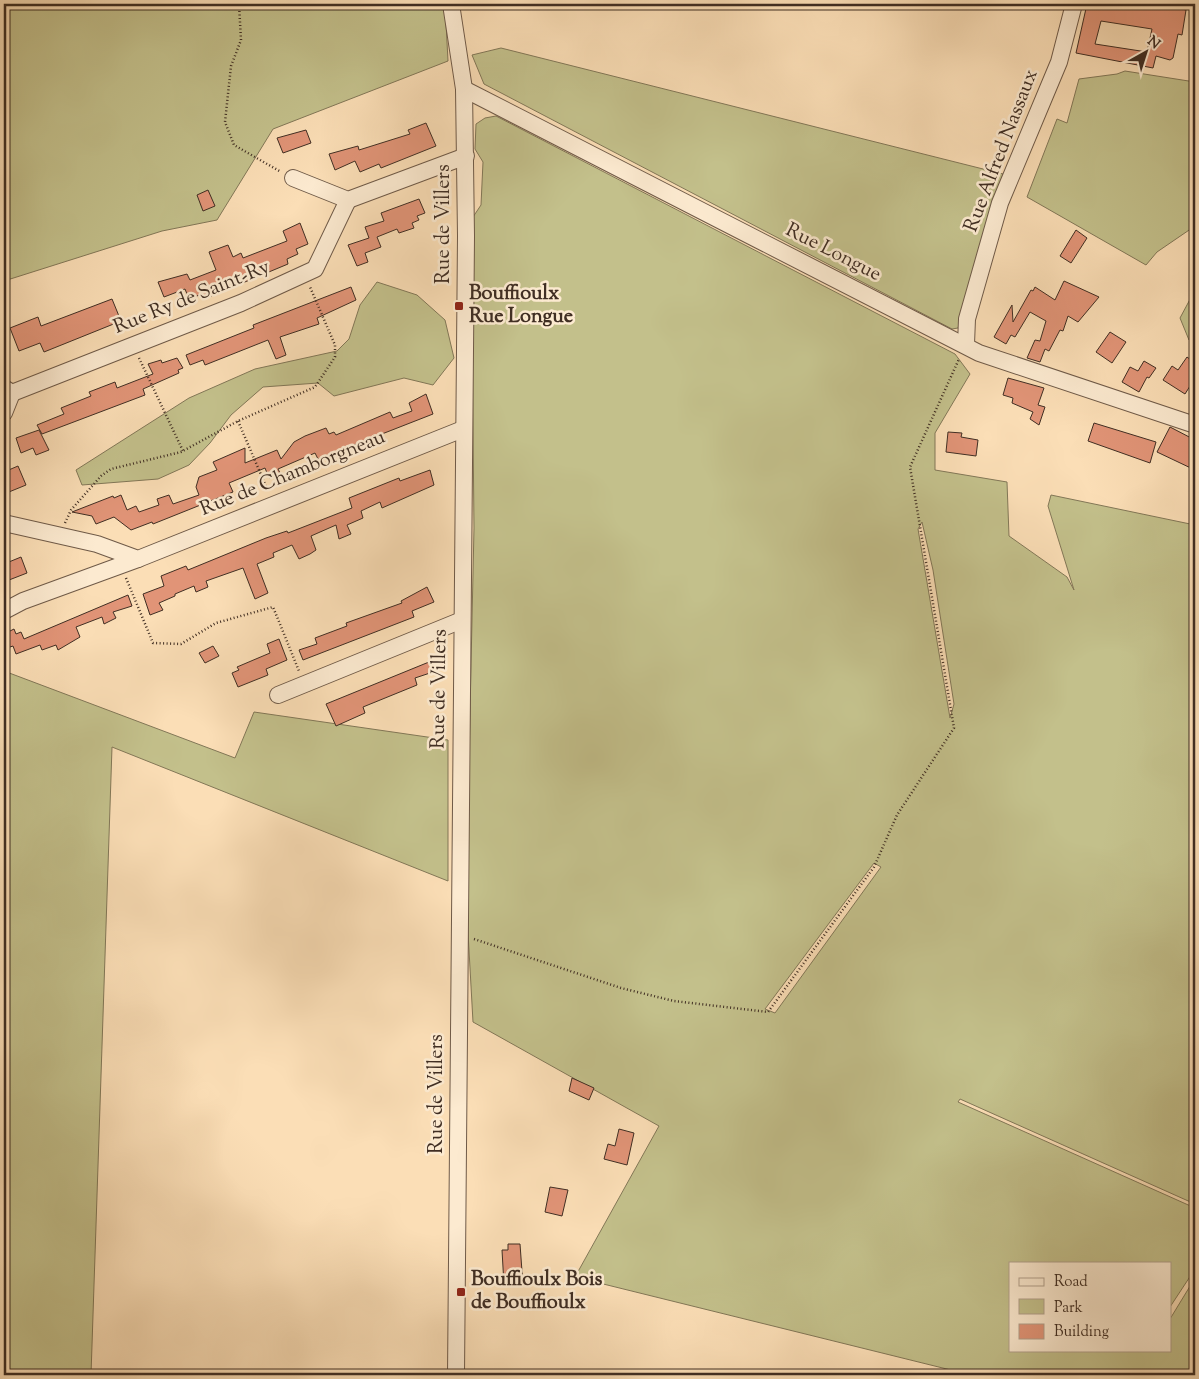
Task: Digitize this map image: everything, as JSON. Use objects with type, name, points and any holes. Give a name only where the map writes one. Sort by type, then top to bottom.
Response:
[{"type":"street","name":"Rue de Villers","points":[[451,4],[464,89],[466,156],[456,1375]]},
{"type":"street","name":"Rue Alfred Nassaux","points":[[966,344],[967,319],[1000,203],[1059,62],[1074,4]]},
{"type":"street","name":"Rue Longue","points":[[464,89],[979,352],[1195,424]]},
{"type":"street","points":[[294,178],[348,200],[466,156]]},
{"type":"street","name":"Rue Ry de Saint-Ry","points":[[4,413],[8,391],[241,303],[316,269],[348,200]]},
{"type":"street","name":"Rue de Chamborgneau","points":[[4,611],[22,600],[138,559],[463,430]]},
{"type":"street","points":[[4,523],[97,544],[138,559]]},
{"type":"street","points":[[278,696],[462,620]]},
{"type":"path","points":[[240,4],[241,40],[231,66],[225,122],[234,145],[294,178]]},
{"type":"path","points":[[58,535],[70,510],[101,476],[111,469],[183,451],[238,421],[315,386],[335,357],[335,345],[304,274]]},
{"type":"path","points":[[460,934],[621,988],[674,1001],[768,1012],[874,867],[897,816],[954,728],[910,467],[966,344]]},
{"type":"path","points":[[133,345],[183,451]]},
{"type":"path","points":[[238,421],[274,505]]},
{"type":"path","points":[[120,565],[153,642],[181,644],[216,623],[273,607],[305,684]]},
{"type":"green space","points":[[4,4],[445,4],[448,61],[273,129],[217,220],[162,231],[4,281]]},
{"type":"green space","points":[[501,48],[1003,174],[958,328],[952,329],[484,84],[472,55]]},
{"type":"green space","points":[[1125,71],[1195,82],[1195,226],[1157,252],[1146,265],[1027,197],[1057,119],[1067,123],[1079,79],[1117,74]]},
{"type":"green space","points":[[496,116],[955,354],[970,374],[935,433],[935,470],[1007,482],[1009,536],[1067,577],[1074,590],[1048,506],[1051,495],[1195,525],[1195,1204],[960,1099],[958,1102],[1195,1208],[1195,1269],[1172,1304],[1172,1262],[1009,1262],[1009,1352],[1172,1352],[1172,1316],[1195,1278],[1195,1375],[971,1375],[575,1277],[659,1126],[473,1022],[466,896],[474,528],[471,220],[481,205],[483,162],[475,149],[476,124],[485,118]],"holes":[[[922,522],[933,570],[954,704],[950,718],[918,529]],[[874,863],[881,867],[775,1013],[765,1009]]]},
{"type":"green space","points":[[377,282],[417,295],[445,320],[454,358],[433,385],[404,378],[334,396],[318,383],[263,387],[231,415],[210,443],[189,465],[158,479],[82,485],[76,470],[189,398],[255,369],[337,351],[349,339],[360,305]]},
{"type":"green space","points":[[1195,290],[1195,332],[1189,340],[1180,318]]},
{"type":"green space","points":[[4,671],[235,758],[254,712],[448,740],[448,881],[112,747],[91,1375],[4,1375]]},
{"type":"building","points":[[1087,4],[1144,6],[1144,4],[1162,4],[1186,10],[1182,35],[1178,34],[1173,58],[1170,60],[1156,56],[1153,68],[1076,53]],"holes":[[[1101,21],[1152,29],[1147,52],[1095,44]]]},
{"type":"building","points":[[426,123],[436,146],[381,168],[379,164],[360,172],[355,161],[335,170],[329,154],[358,146],[359,150],[410,134],[408,130]]},
{"type":"building","points":[[306,130],[311,143],[283,153],[277,138]]},
{"type":"building","points":[[208,190],[215,206],[203,211],[197,195]]},
{"type":"building","points":[[419,199],[425,213],[417,216],[419,220],[412,223],[414,228],[399,233],[397,229],[377,237],[381,247],[365,253],[368,262],[357,266],[348,245],[369,238],[365,227],[384,221],[381,213]]},
{"type":"building","points":[[300,223],[308,244],[296,249],[298,254],[287,259],[288,264],[204,299],[202,294],[189,299],[185,289],[164,297],[158,282],[187,274],[190,280],[216,270],[209,252],[228,245],[233,257],[241,253],[243,258],[287,241],[283,231]]},
{"type":"building","points":[[1076,230],[1087,238],[1071,263],[1060,256]]},
{"type":"building","points":[[1064,281],[1099,297],[1078,322],[1068,316],[1063,331],[1060,330],[1049,351],[1045,349],[1040,362],[1027,358],[1035,340],[1040,341],[1046,321],[1030,312],[1015,337],[1011,335],[1006,344],[994,337],[1012,305],[1013,322],[1031,290],[1033,291],[1035,287],[1055,300]]},
{"type":"building","points":[[351,287],[356,300],[317,318],[319,324],[280,337],[286,355],[276,359],[268,340],[205,365],[203,360],[190,365],[186,355],[254,328],[253,325]]},
{"type":"building","points":[[112,299],[121,321],[44,352],[40,343],[19,351],[10,328],[38,317],[41,326]]},
{"type":"building","points":[[1110,332],[1126,342],[1112,363],[1096,352]]},
{"type":"building","points":[[1187,357],[1195,363],[1195,378],[1185,394],[1163,380],[1172,366],[1178,370]]},
{"type":"building","points":[[177,358],[183,368],[178,370],[179,373],[143,389],[145,395],[42,434],[37,425],[64,414],[61,408],[91,396],[89,392],[115,382],[117,388],[153,374],[148,364],[161,360],[162,363]]},
{"type":"building","points":[[1144,361],[1156,368],[1149,378],[1147,377],[1139,392],[1122,382],[1130,367],[1138,371]]},
{"type":"building","points":[[1008,378],[1044,388],[1038,405],[1045,407],[1039,425],[1030,419],[1033,412],[1012,403],[1013,398],[1003,395]]},
{"type":"building","points":[[426,394],[433,414],[318,459],[315,453],[278,469],[280,473],[269,478],[265,468],[229,483],[233,492],[153,524],[152,522],[131,530],[114,517],[96,524],[92,516],[72,512],[113,496],[114,498],[121,495],[127,510],[136,506],[139,512],[159,505],[157,499],[169,495],[173,504],[199,495],[196,487],[199,477],[217,470],[213,462],[245,448],[245,463],[277,450],[281,459],[294,442],[305,436],[326,428],[329,434],[334,432],[336,435],[390,412],[393,418],[412,411],[409,403]]},
{"type":"building","points":[[1094,423],[1156,442],[1150,463],[1088,441]]},
{"type":"building","points":[[1170,427],[1195,440],[1195,470],[1157,452]]},
{"type":"building","points":[[39,430],[49,450],[36,455],[33,448],[21,453],[16,438]]},
{"type":"building","points":[[948,432],[962,433],[961,437],[978,440],[976,456],[946,452]]},
{"type":"building","points":[[18,466],[26,485],[4,494],[4,472]]},
{"type":"building","points":[[430,470],[434,485],[382,508],[380,502],[361,511],[363,518],[347,525],[351,534],[339,539],[336,525],[311,536],[316,550],[310,554],[299,559],[292,545],[273,553],[274,557],[257,564],[268,593],[255,599],[243,568],[206,581],[208,587],[196,592],[194,586],[175,594],[175,596],[159,603],[163,610],[150,615],[143,594],[164,586],[161,576],[186,566],[188,570],[266,538],[287,531],[288,533],[352,508],[349,498],[399,478],[400,481]]},
{"type":"building","points":[[21,557],[27,573],[9,580],[7,576],[4,578],[4,564]]},
{"type":"building","points":[[427,587],[434,602],[412,611],[414,617],[303,660],[299,650],[317,644],[315,638],[347,626],[346,623],[402,603],[401,601]]},
{"type":"building","points":[[128,595],[132,606],[113,612],[116,618],[104,624],[102,617],[76,627],[80,637],[58,650],[56,645],[42,650],[40,645],[16,654],[13,646],[7,648],[4,634],[14,629],[16,634],[21,632],[24,639]]},
{"type":"building","points":[[279,639],[287,660],[266,669],[268,675],[238,687],[232,673],[239,670],[237,667],[270,653],[267,644]]},
{"type":"building","points":[[213,646],[219,656],[205,663],[199,653]]},
{"type":"building","points":[[429,662],[433,672],[415,678],[417,685],[363,707],[365,713],[336,726],[326,704]]},
{"type":"building","points":[[572,1078],[594,1088],[589,1100],[569,1091]]},
{"type":"building","points":[[619,1129],[634,1133],[627,1165],[604,1159],[608,1144],[615,1146]]},
{"type":"building","points":[[550,1187],[568,1190],[562,1216],[545,1212]]},
{"type":"building","points":[[508,1244],[520,1244],[523,1285],[504,1285],[502,1250],[508,1250]]},
{"type":"place","name":"Bouffioulx Rue Longue","points":[[459,306]]},
{"type":"place","name":"Bouffioulx Bois de Bouffioulx","points":[[461,1292]]}]
